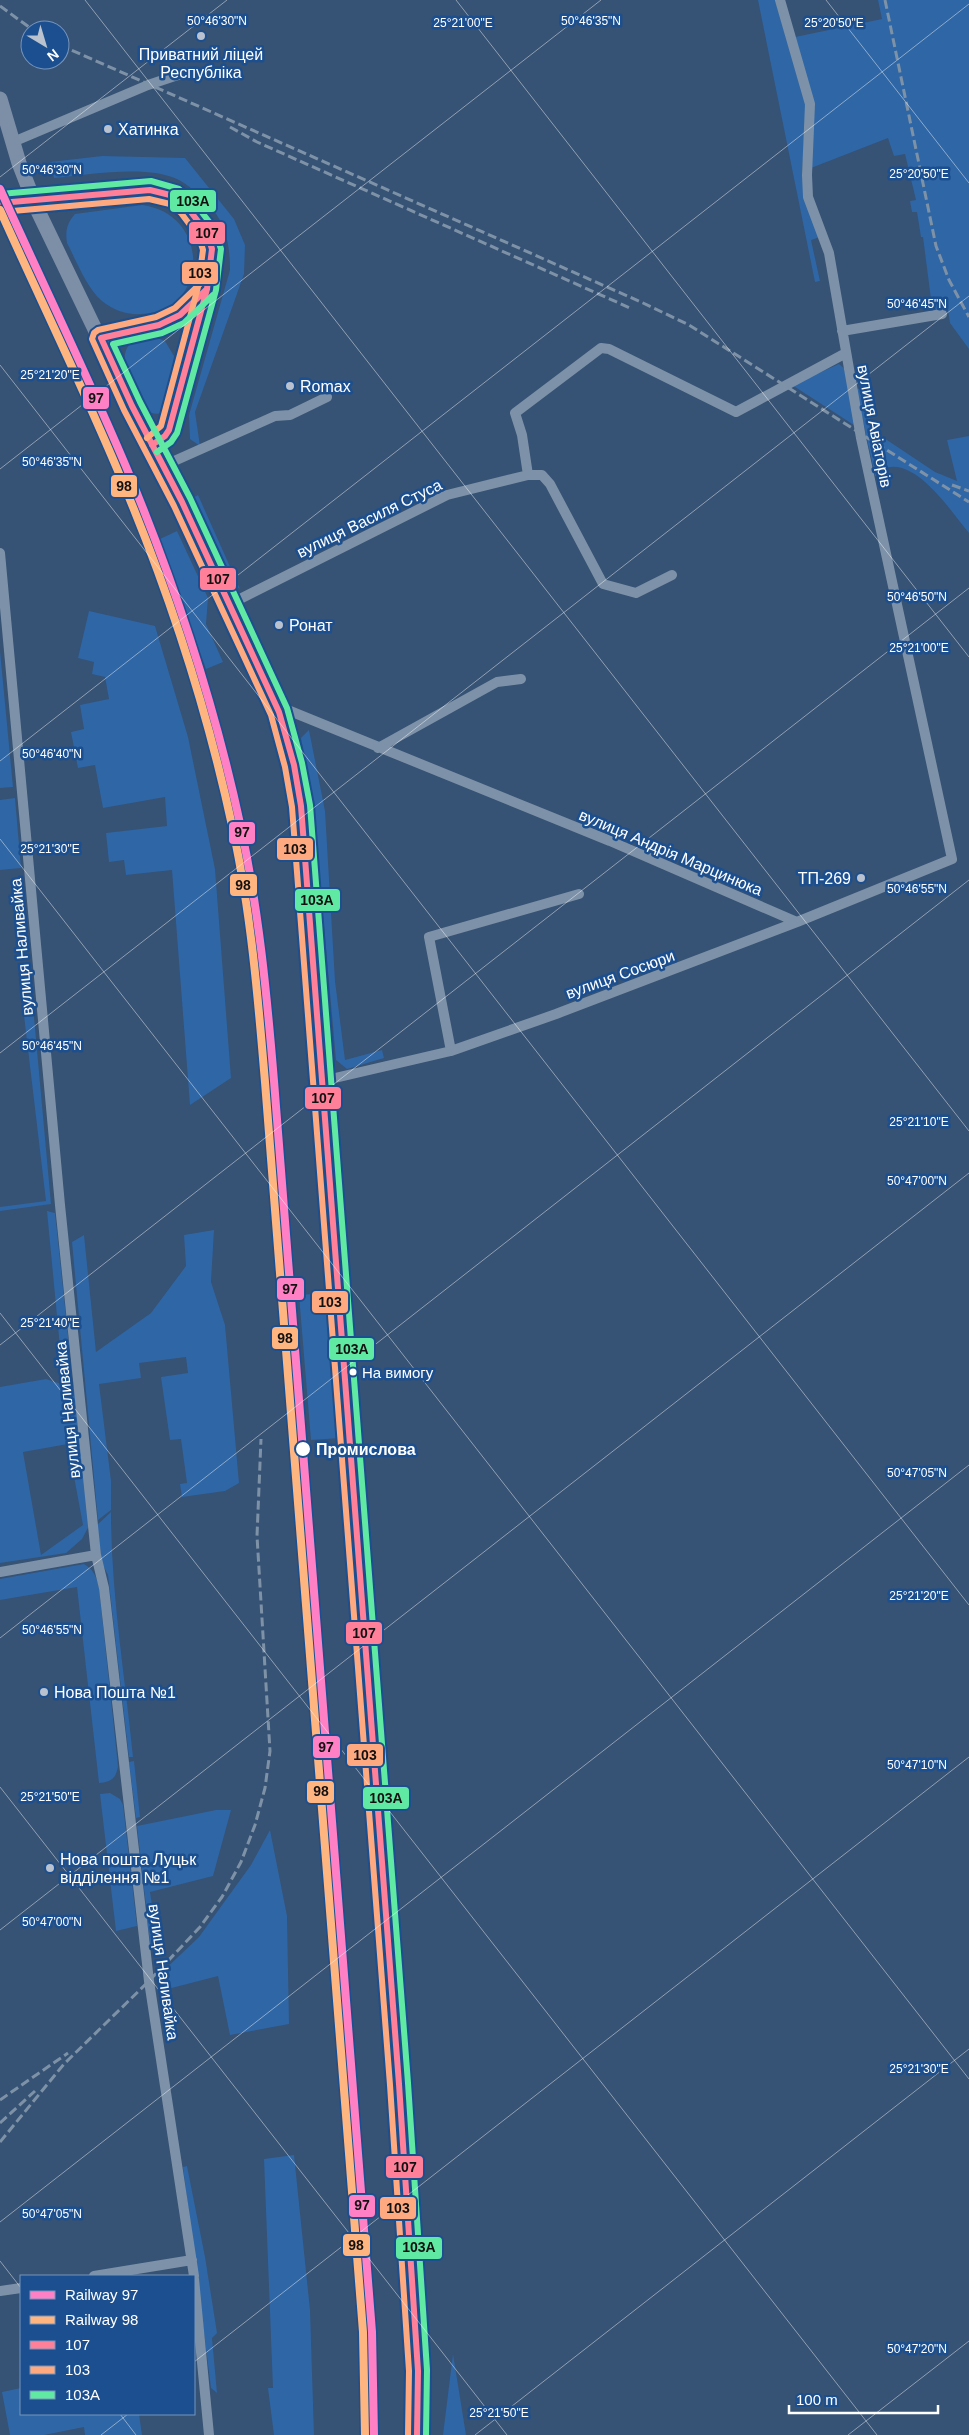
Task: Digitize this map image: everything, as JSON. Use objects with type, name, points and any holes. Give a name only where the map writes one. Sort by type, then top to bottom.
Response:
[{"type":"main road","points":[[0,98],[12,142],[38,208],[230,604],[279,712],[294,765],[300,806],[322,1081],[400,2103],[417,2354],[417,2435]]},
{"type":"main road","points":[[0,203],[150,190],[174,196],[187,207],[207,234],[212,249],[208,289],[169,430],[165,436],[152,445]]},
{"type":"main road","points":[[101,338],[159,326],[180,315],[208,289]]},
{"type":"street","name":"вулиця Авіаторів","points":[[780,0],[810,104],[808,197],[828,253],[861,438],[952,859],[797,922]]},
{"type":"street","points":[[12,142],[148,85],[186,72]]},
{"type":"street","points":[[842,331],[942,314]]},
{"type":"street","points":[[672,575],[636,593],[603,584],[550,484],[542,475],[528,476],[522,435],[515,413],[601,348],[609,350],[736,412],[846,353]]},
{"type":"street","points":[[163,466],[275,416],[290,415],[327,397]]},
{"type":"street","name":"вулиця Василя Стуса","points":[[230,604],[447,495],[528,476]]},
{"type":"street","name":"вулиця Наливайка","points":[[0,553],[60,1205],[96,1555],[104,1588],[149,1981],[194,2275]]},
{"type":"street","points":[[378,748],[497,682],[521,679]]},
{"type":"street","name":"вулиця Андрія Марцинюка","points":[[279,712],[290,711],[610,841],[797,922]]},
{"type":"street","points":[[451,1051],[429,937],[579,894]]},
{"type":"street","name":"вулиця Сосюри","points":[[322,1081],[451,1051],[594,1000],[797,922]]},
{"type":"street","points":[[0,1572],[96,1555]]},
{"type":"street","points":[[100,2275],[192,2260]]},
{"type":"street","points":[[0,2291],[20,2288]]},
{"type":"street","name":"вулиця Наливайка","points":[[195,2288],[209,2435]]},
{"type":"shaded area","points":[[758,0],[775,0],[806,105],[802,175],[820,237],[811,240],[820,281],[815,282]]},
{"type":"shaded area","points":[[878,0],[969,0],[969,349],[950,323],[948,310],[936,312],[935,306],[932,307],[923,237],[921,237],[917,212],[912,212],[910,201],[916,200],[905,154],[894,156],[888,138],[811,168],[814,105],[795,37],[882,19]]},
{"type":"shaded area","points":[[102,156],[185,158],[234,219],[245,245],[244,274],[195,412],[200,446],[190,439],[189,415],[230,270],[229,248],[224,229],[215,212],[198,194],[179,180],[166,175],[118,172],[54,178],[50,162]]},
{"type":"shaded area","points":[[142,205],[165,212],[181,226],[190,243],[193,262],[190,281],[180,298],[163,309],[141,314],[125,313],[102,301],[87,282],[67,243],[67,227],[75,214]]},
{"type":"shaded area","points":[[149,335],[165,341],[174,356],[168,404],[164,411],[158,414],[146,409],[129,377],[126,366],[125,356],[128,347],[135,340]]},
{"type":"shaded area","points":[[839,364],[845,369],[857,427],[792,385]]},
{"type":"shaded area","points":[[865,388],[872,430],[935,472],[957,481],[947,440],[969,436],[969,533],[932,488],[908,470],[895,467],[883,469],[875,476],[856,389]]},
{"type":"shaded area","points":[[198,495],[240,589],[233,584],[193,498]]},
{"type":"shaded area","points":[[177,531],[208,598],[206,624],[223,662],[206,669],[160,539]]},
{"type":"shaded area","points":[[89,611],[155,626],[188,737],[215,869],[231,1078],[190,1105],[172,870],[126,875],[124,860],[109,862],[106,833],[167,826],[165,797],[103,808],[95,765],[78,768],[71,732],[84,729],[80,705],[109,699],[105,677],[92,674],[94,662],[78,658]]},
{"type":"shaded area","points":[[0,651],[13,787],[0,788]]},
{"type":"shaded area","points":[[309,730],[325,811],[335,981],[345,1060],[382,1050],[384,1058],[347,1069],[336,1060],[314,814],[301,738]]},
{"type":"shaded area","points":[[15,798],[21,868],[0,870],[0,800]]},
{"type":"shaded area","points":[[33,1006],[51,1204],[0,1211],[0,1207],[46,1201],[23,1007]]},
{"type":"shaded area","points":[[47,1211],[55,1213],[69,1345],[61,1358]]},
{"type":"shaded area","points":[[214,1230],[211,1282],[225,1325],[239,1483],[225,1491],[182,1497],[180,1484],[187,1483],[181,1439],[170,1440],[161,1377],[188,1373],[186,1357],[139,1363],[141,1378],[99,1384],[111,1481],[111,1510],[98,1520],[72,1242],[84,1235],[96,1352],[151,1313],[186,1266],[184,1235]]},
{"type":"shaded area","points":[[328,1293],[340,1438],[311,1440],[299,1295]]},
{"type":"shaded area","points":[[46,1379],[77,1389],[90,1524],[82,1539],[66,1553],[0,1563],[0,1387]],"holes":[[[68,1444],[83,1525],[41,1555],[23,1452]]]},
{"type":"shaded area","points":[[111,1512],[113,1573],[133,1757],[129,1757],[108,1575],[102,1563],[97,1525]]},
{"type":"shaded area","points":[[84,1564],[94,1574],[99,1587],[118,1766],[116,1774],[112,1779],[99,1783],[77,1587],[0,1600],[0,1579]]},
{"type":"shaded area","points":[[134,1761],[140,1817],[136,1818],[129,1762]]},
{"type":"shaded area","points":[[110,1793],[120,1799],[123,1805],[137,1926],[116,1931],[100,1794]]},
{"type":"shaded area","points":[[216,1810],[231,1810],[213,1876],[150,1892],[152,1905],[146,1906],[137,1826]]},
{"type":"shaded area","points":[[270,1830],[287,1916],[289,2024],[230,2035],[218,1976],[160,1991],[158,1976],[199,1937],[251,1865]]},
{"type":"shaded area","points":[[152,1910],[158,1946],[151,1948],[146,1912]]},
{"type":"shaded area","points":[[294,2155],[310,2310],[314,2435],[274,2435],[268,2388],[273,2388],[264,2159]]},
{"type":"shaded area","points":[[187,2166],[205,2257],[217,2333],[212,2338],[217,2393],[211,2388],[183,2167]]},
{"type":"shaded area","points":[[453,2354],[466,2435],[443,2435]]},
{"type":"shaded area","points":[[20,2388],[20,2415],[139,2415],[142,2435],[85,2435],[84,2427],[44,2435],[10,2435],[2,2392]]},
{"type":"railway","points":[[885,0],[936,246],[949,280],[969,317]]},
{"type":"railway","points":[[0,6],[20,21]]},
{"type":"railway","points":[[70,49],[689,325],[969,502]]},
{"type":"railway","points":[[230,127],[257,142],[630,308]]},
{"type":"railway","points":[[952,485],[969,491]]},
{"type":"railway","points":[[0,2142],[64,2064],[149,1981],[200,1927],[222,1897],[241,1862],[255,1825],[265,1788],[270,1751],[257,1536],[261,1439]]},
{"type":"railway","points":[[0,2100],[68,2053]]},
{"type":"railway","points":[[0,2123],[35,2091]]},
{"type":"rail line","name":"97","points":[[0,189],[112,434],[145,512],[161,556],[192,646],[219,737],[231,782],[253,891],[265,985],[274,1081],[372,2332],[374,2435]]},
{"type":"rail line","name":"98","points":[[0,210],[104,438],[153,558],[184,648],[211,739],[223,784],[245,893],[257,987],[265,1082],[363,2332],[365,2435]]},
{"type":"transit line","name":"103А","points":[[0,194],[151,181],[179,189],[193,201],[214,228],[221,249],[216,290],[177,433],[171,442],[157,452]]},
{"type":"transit line","name":"107","points":[[0,203],[150,190],[174,196],[187,207],[207,233],[212,249],[207,289],[169,430],[165,436],[152,445]]},
{"type":"transit line","name":"103","points":[[1,212],[149,199],[170,204],[181,213],[199,237],[203,250],[198,287],[161,426],[147,438]]},
{"type":"transit line","name":"103","points":[[201,283],[175,308],[156,317],[98,330],[94,333],[92,339],[124,410],[174,506],[271,715],[285,767],[292,807],[390,2085],[409,2371],[408,2435]]},
{"type":"transit line","name":"107","points":[[101,338],[159,325],[180,315],[207,289]]},
{"type":"transit line","name":"103А","points":[[213,295],[184,323],[162,333],[113,344],[140,402],[190,498],[287,708],[302,763],[310,805],[408,2083],[427,2370],[426,2435]]},
{"type":"transit line","name":"107","points":[[101,338],[132,406],[182,502],[279,712],[294,765],[301,806],[399,2084],[418,2371],[417,2435]]},
{"type":"place","name":"Приватний ліцей Республіка","points":[[201,36]]},
{"type":"place","name":"Хатинка","points":[[108,129]]},
{"type":"place","name":"Romax","points":[[290,386]]},
{"type":"place","name":"Ронат","points":[[279,625]]},
{"type":"place","name":"ТП-269","points":[[861,878]]},
{"type":"place","name":"На вимогу","points":[[353,1372]]},
{"type":"place","name":"Промислова","points":[[303,1449]]},
{"type":"place","name":"Нова Пошта №1","points":[[44,1692]]},
{"type":"place","name":"Нова пошта Луцьк відділення №1","points":[[50,1868]]}]
